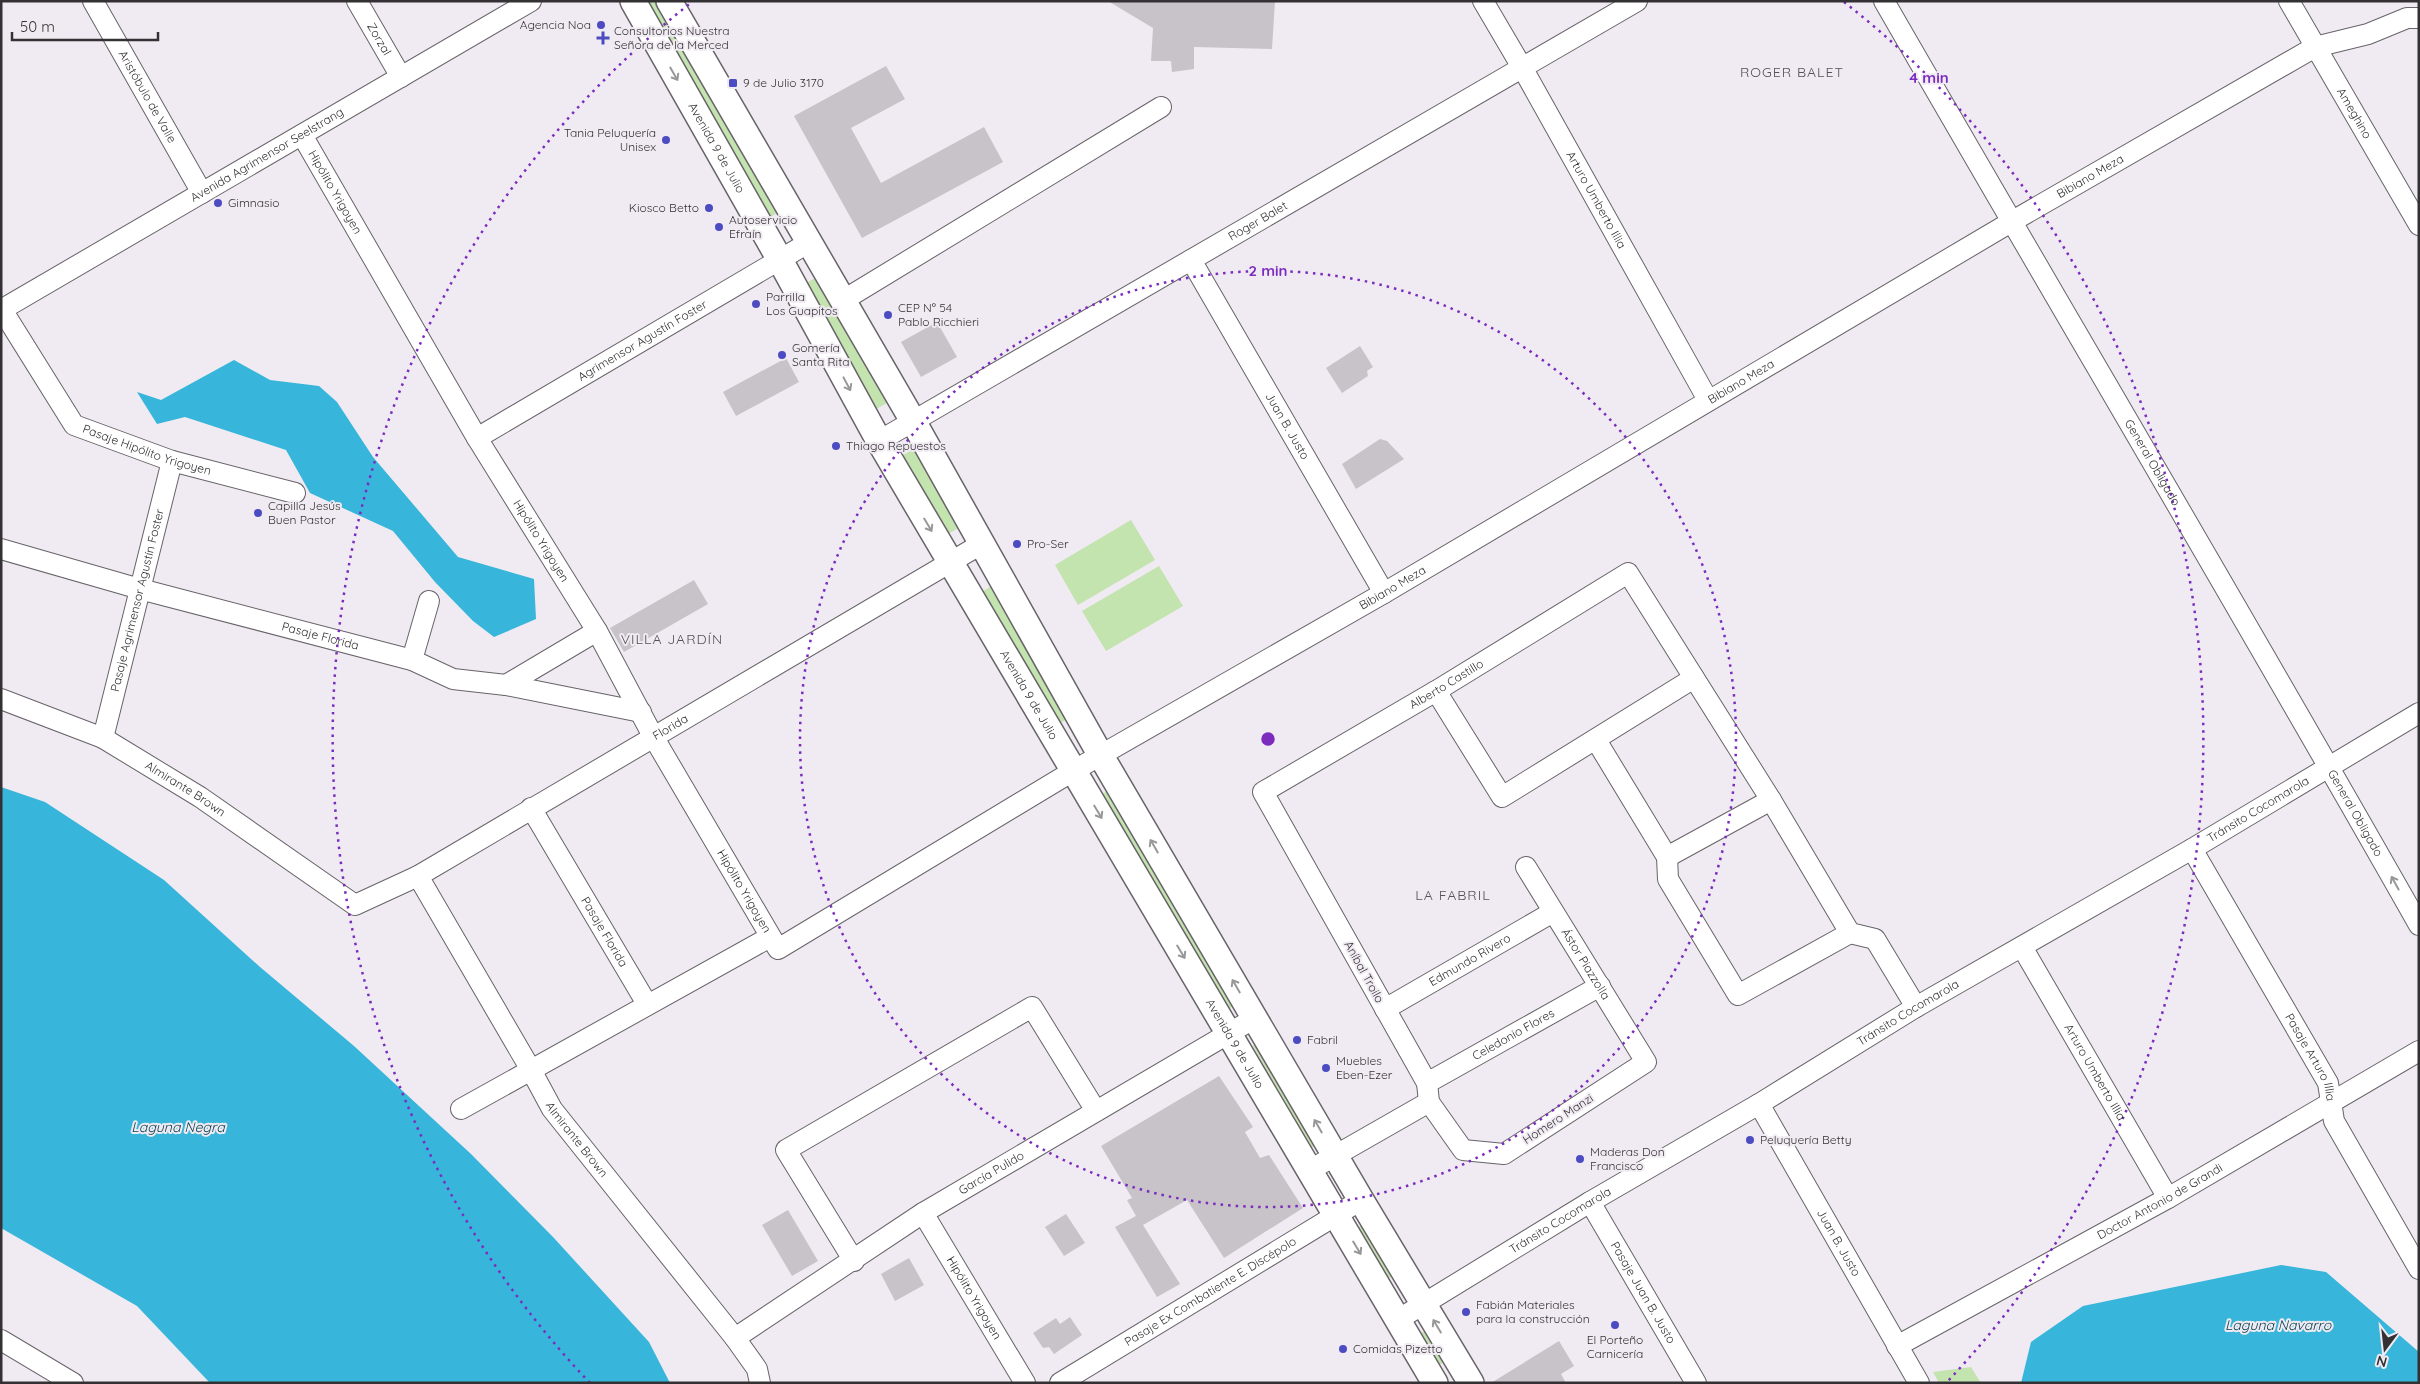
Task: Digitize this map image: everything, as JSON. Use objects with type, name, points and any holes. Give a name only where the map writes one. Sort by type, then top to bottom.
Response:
[{"type":"main road","name":"Avenida 9 de Julio","points":[[633,1],[780,260],[879,442],[1399,1318],[1435,1383]]},
{"type":"main road","points":[[669,1],[913,421],[1101,756],[1335,1156],[1424,1303],[1464,1380]]},
{"type":"street","name":"Aristóbulo de Valle","points":[[93,1],[202,193]]},
{"type":"street","name":"Zorzal","points":[[357,1],[401,77]]},
{"type":"street","name":"Avenida Agrimensor Seelstrang","points":[[2,309],[531,1]]},
{"type":"street","name":"Arturo Umberto Illia","points":[[1483,1],[1708,400]]},
{"type":"street","name":"Roger Balet","points":[[879,442],[1523,69],[1636,1]]},
{"type":"street","name":"Ameghino","points":[[2289,1],[2419,225]]},
{"type":"street","name":"General Obligado","points":[[1886,2],[2010,222],[2419,925]]},
{"type":"street","name":"Bibiano Meza","points":[[461,1109],[647,1004],[774,943],[1073,770],[1101,756],[1384,593],[2010,222],[2315,47],[2368,34],[2407,18],[2419,18]]},
{"type":"street","points":[[842,301],[1161,107]]},
{"type":"street","name":"Hipólito Yrigoyen","points":[[302,135],[477,438],[597,631],[654,738],[774,943]]},
{"type":"street","name":"Agrimensor Agustín Foster","points":[[477,438],[808,243]]},
{"type":"street","name":"Juan B. Justo","points":[[1191,260],[1384,593]]},
{"type":"street","name":"Pasaje Hipólito Yrigoyen","points":[[2,309],[74,425],[172,461],[295,493]]},
{"type":"street","name":"Pasaje Agrimensor Agustín Foster","points":[[103,738],[172,461]]},
{"type":"street","name":"Florida","points":[[355,905],[418,876],[982,543]]},
{"type":"street","name":"Pasaje Florida","points":[[1,549],[140,589],[412,660],[453,680],[506,685],[641,712]]},
{"type":"street","name":"Alberto Castillo","points":[[1263,792],[1436,691],[1628,573],[1694,678]]},
{"type":"street","points":[[412,660],[429,601]]},
{"type":"street","points":[[506,685],[597,631]]},
{"type":"street","points":[[1436,691],[1502,797],[1694,678],[1771,800],[1850,933]]},
{"type":"street","name":"Almirante Brown","points":[[1,699],[103,738],[200,797],[355,905]]},
{"type":"street","name":"Tránsito Cocomarola","points":[[1399,1318],[1590,1202],[1759,1104],[1916,1007],[2192,849],[2419,712]]},
{"type":"street","points":[[1596,740],[1667,857],[1668,879],[1738,995],[1850,933],[1875,939],[1916,1007]]},
{"type":"street","name":"Aníbal Troilo","points":[[1263,792],[1385,1009],[1428,1093],[1463,1150]]},
{"type":"street","points":[[1667,857],[1771,800]]},
{"type":"street","name":"Pasaje Florida","points":[[531,808],[647,1004]]},
{"type":"street","name":"Pasaje Arturo Illia","points":[[2192,849],[2328,1083],[2334,1121],[2419,1269]]},
{"type":"street","name":"Ástor Piazzolla","points":[[1526,867],[1646,1062]]},
{"type":"street","name":"Almirante Brown","points":[[418,876],[552,1109],[735,1338],[757,1369],[760,1383]]},
{"type":"street","name":"Edmundo Rivero","points":[[1385,1009],[1553,912]]},
{"type":"street","name":"Arturo Umberto Illia","points":[[2022,947],[2168,1198]]},
{"type":"street","name":"Celedonio Flores","points":[[1310,1170],[1335,1156],[1428,1093],[1600,986]]},
{"type":"street","points":[[854,1260],[786,1150],[1032,1007],[1096,1111]]},
{"type":"street","name":"García Pulido","points":[[735,1338],[923,1214],[1254,1018]]},
{"type":"street","name":"Doctor Antonio de Grandi","points":[[1897,1346],[2168,1198],[2331,1104],[2419,1050]]},
{"type":"street","name":"Homero Manzi","points":[[1463,1150],[1504,1154],[1646,1062]]},
{"type":"street","name":"Juan B. Justo","points":[[1759,1104],[1919,1383]]},
{"type":"street","name":"Pasaje Ex Combatiente E. Discépolo","points":[[1060,1383],[1361,1200]]},
{"type":"street","name":"Pasaje Juan B. Justo","points":[[1590,1202],[1696,1383]]},
{"type":"street","name":"Hipólito Yrigoyen","points":[[923,1214],[1025,1383]]},
{"type":"street","points":[[1,1340],[73,1383]]},
{"type":"green space","points":[[643,1],[658,1],[780,211],[769,218]]},
{"type":"green space","points":[[815,278],[887,403],[876,409],[803,285]]},
{"type":"green space","points":[[914,449],[960,527],[948,534],[903,455]]},
{"type":"green space","points":[[1131,520],[1155,560],[1078,605],[1055,565]]},
{"type":"green space","points":[[1159,566],[1183,606],[1106,651],[1082,611]]},
{"type":"green space","points":[[993,585],[1070,717],[1059,724],[982,592]]},
{"type":"green space","points":[[1112,788],[1238,1004],[1226,1010],[1101,795]]},
{"type":"green space","points":[[1259,1041],[1319,1143],[1311,1148],[1253,1046]]},
{"type":"green space","points":[[1365,1223],[1396,1276],[1388,1278],[1357,1228]]},
{"type":"green space","points":[[1427,1329],[1446,1361],[1439,1365],[1420,1334]]},
{"type":"green space","points":[[1971,1367],[1981,1383],[1939,1383],[1933,1372]]},
{"type":"water","points":[[234,360],[270,380],[319,386],[337,402],[373,457],[458,557],[534,579],[536,619],[494,637],[473,621],[435,582],[393,531],[310,493],[286,450],[185,417],[157,424],[137,392],[161,400]]},
{"type":"water","name":"Laguna Negra","points":[[1,787],[45,802],[164,880],[260,967],[354,1046],[471,1154],[553,1237],[649,1342],[670,1383],[210,1383],[137,1306],[1,1228]]},
{"type":"water","name":"Laguna Navarro","points":[[2281,1265],[2326,1272],[2419,1352],[2419,1383],[2021,1383],[2031,1342],[2083,1306]]},
{"type":"building","points":[[1108,1],[1275,1],[1272,49],[1194,47],[1194,69],[1172,72],[1171,61],[1151,61],[1153,28]]},
{"type":"building","points":[[886,66],[905,99],[851,128],[881,183],[984,127],[1003,162],[862,238],[794,116]]},
{"type":"building","points":[[937,322],[957,357],[921,377],[901,342]]},
{"type":"building","points":[[1360,346],[1373,367],[1367,371],[1368,376],[1342,393],[1326,368]]},
{"type":"building","points":[[786,358],[799,382],[736,416],[723,392]]},
{"type":"building","points":[[1380,439],[1387,441],[1404,459],[1356,489],[1342,464]]},
{"type":"building","points":[[694,580],[708,604],[624,652],[610,628]]},
{"type":"building","points":[[1219,1076],[1253,1127],[1245,1132],[1260,1158],[1269,1155],[1303,1208],[1224,1258],[1187,1200],[1143,1225],[1180,1284],[1157,1297],[1115,1227],[1136,1216],[1127,1200],[1132,1198],[1101,1146]]},
{"type":"building","points":[[788,1210],[818,1261],[792,1276],[762,1225]]},
{"type":"building","points":[[1066,1214],[1085,1243],[1064,1256],[1045,1227]]},
{"type":"building","points":[[909,1258],[924,1285],[895,1301],[881,1274]]},
{"type":"building","points":[[1070,1317],[1082,1335],[1054,1354],[1049,1347],[1043,1348],[1033,1333],[1056,1318],[1060,1324]]},
{"type":"building","points":[[1559,1341],[1574,1366],[1561,1374],[1566,1383],[1491,1383]]},
{"type":"place","name":"Agencia Noa","points":[[601,25]]},
{"type":"place","name":"Consultorios Nuestra Señora de la Merced","points":[[603,38]]},
{"type":"place","name":"9 de Julio 3170","points":[[733,83]]},
{"type":"place","name":"Tania Peluquería Unisex","points":[[666,140]]},
{"type":"place","name":"Gimnasio","points":[[218,203]]},
{"type":"place","name":"Kiosco Betto","points":[[709,208]]},
{"type":"place","name":"Autoservicio Efraín","points":[[719,227]]},
{"type":"place","name":"Parrilla Los Guapitos","points":[[756,304]]},
{"type":"place","name":"CEP Nº 54 Pablo Ricchieri","points":[[888,315]]},
{"type":"place","name":"Gomería Santa Rita","points":[[782,355]]},
{"type":"place","name":"Thiago Repuestos","points":[[836,446]]},
{"type":"place","name":"Capilla Jesús Buen Pastor","points":[[258,513]]},
{"type":"place","name":"Pro-Ser","points":[[1017,544]]},
{"type":"place","name":"Fabril","points":[[1297,1040]]},
{"type":"place","name":"Muebles Eben-Ezer","points":[[1326,1068]]},
{"type":"place","name":"Peluquería Betty","points":[[1750,1140]]},
{"type":"place","name":"Maderas Don Francisco","points":[[1580,1159]]},
{"type":"place","name":"Fabián Materiales para la construcción","points":[[1466,1312]]},
{"type":"place","name":"El Porteño Carnicería","points":[[1615,1325]]},
{"type":"place","name":"Comidas Pizetto","points":[[1343,1349]]},
{"type":"district","name":"ROGER BALET","points":[[1792,72]]},
{"type":"district","name":"VILLA JARDÍN","points":[[672,639]]},
{"type":"district","name":"LA FABRIL","points":[[1453,895]]}]
